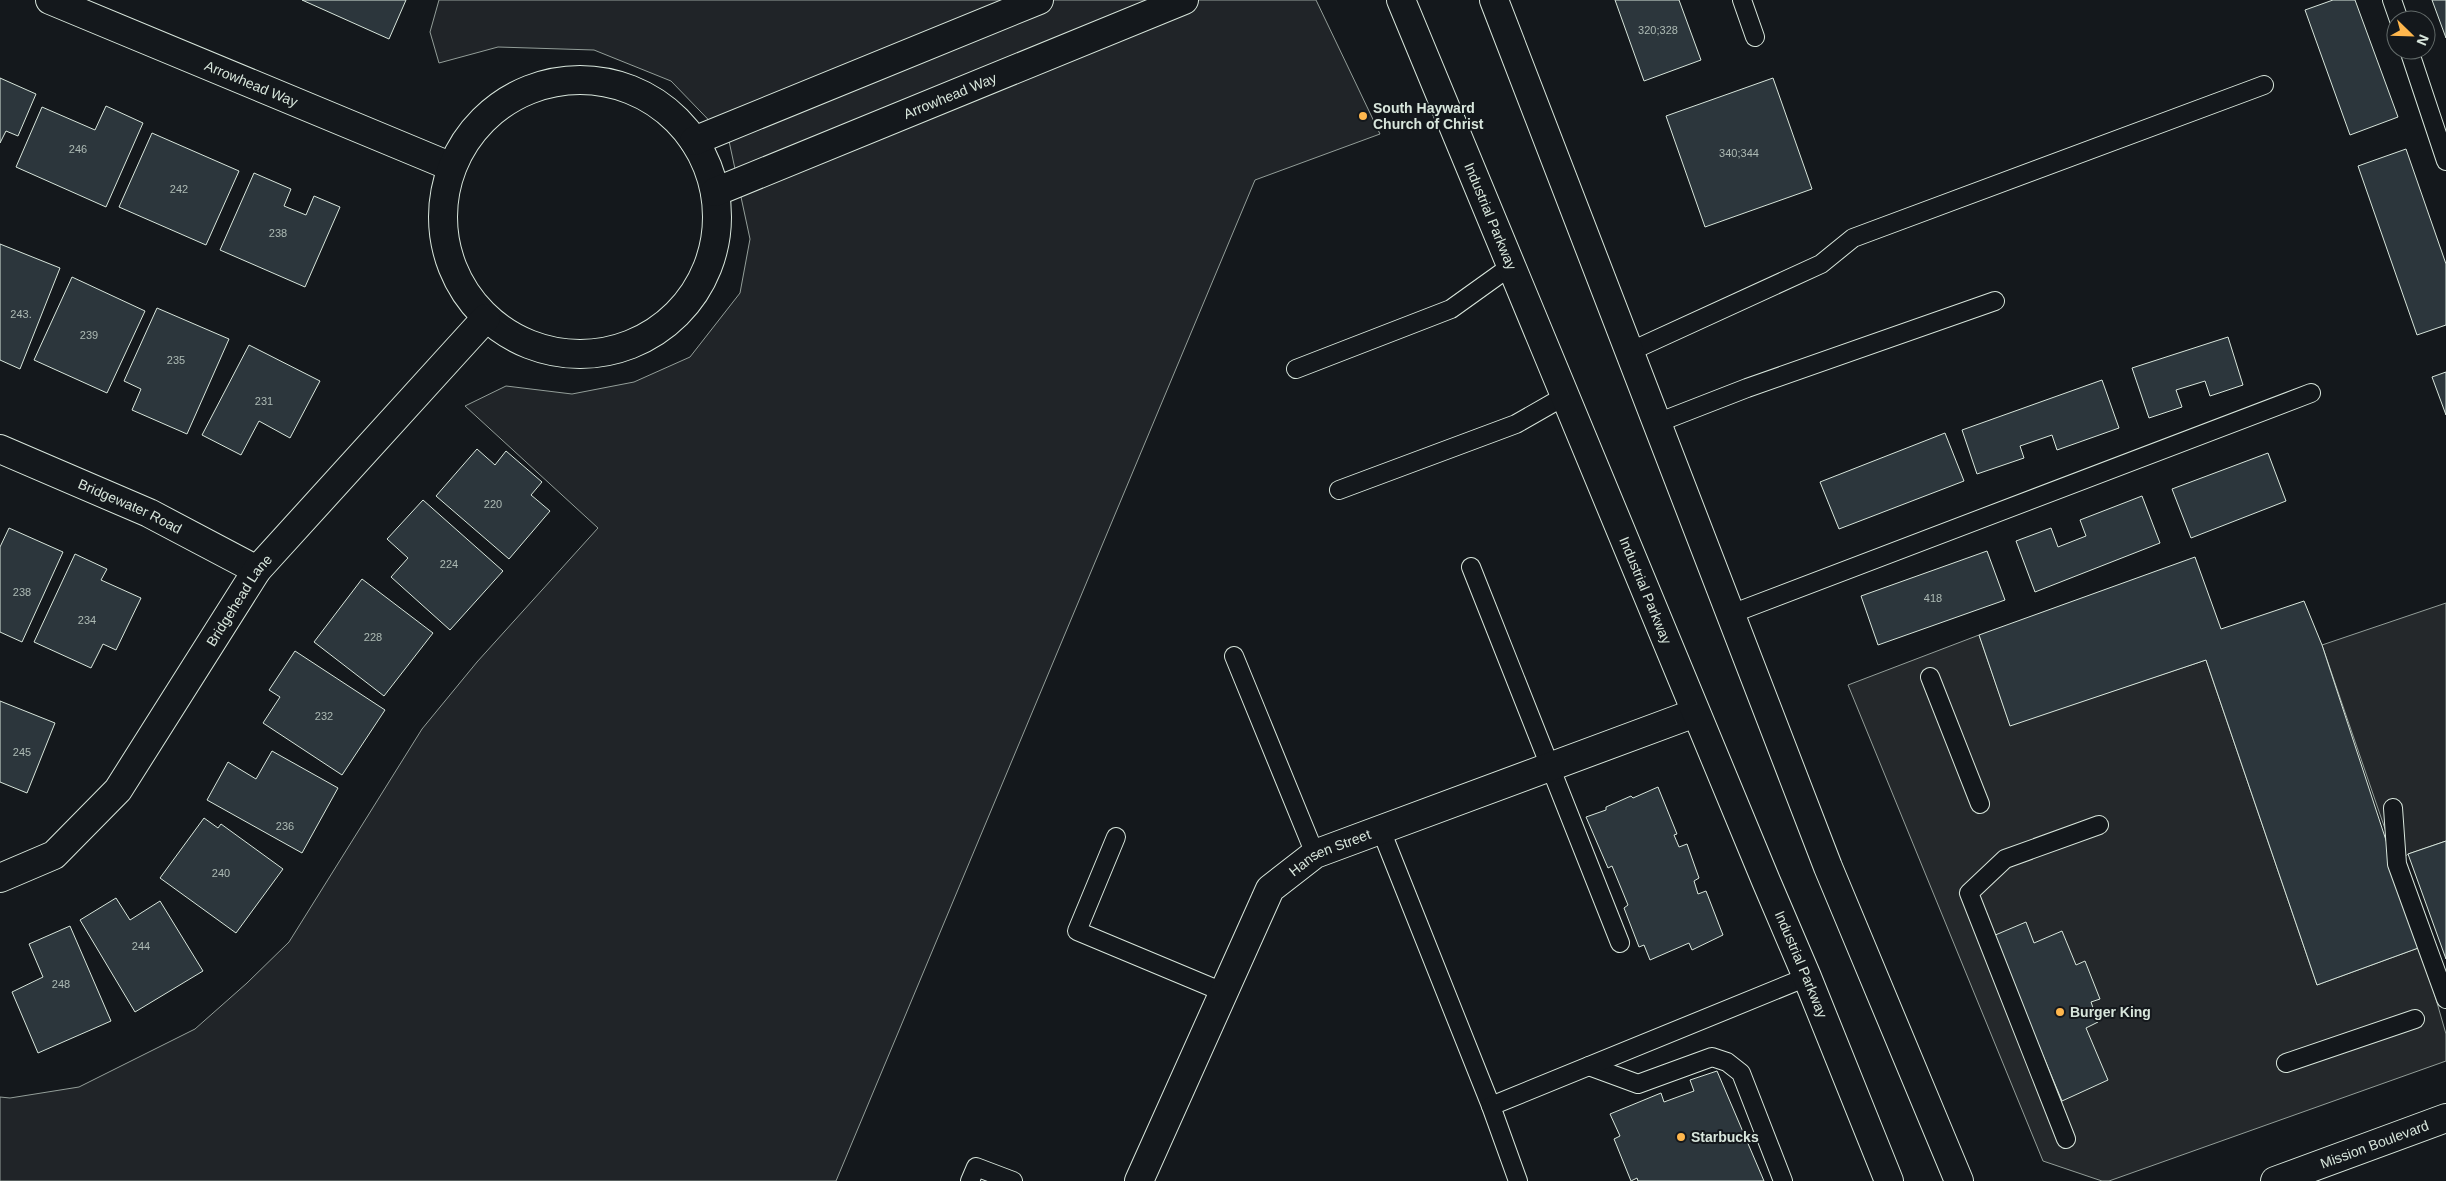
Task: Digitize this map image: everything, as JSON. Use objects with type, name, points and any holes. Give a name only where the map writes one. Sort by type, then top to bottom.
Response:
[{"type":"street","name":"Arrowhead Way","points":[[50,0],[452,167]]},
{"type":"street","points":[[694,141],[1039,0]]},
{"type":"street","name":"Arrowhead Way","points":[[715,192],[1184,0]]},
{"type":"street","name":"Industrial Parkway","points":[[1401,0],[1696,713],[1808,976],[1889,1181]]},
{"type":"street","points":[[1494,0],[1828,867],[1959,1181]]},
{"type":"street","points":[[561,81],[604,82],[642,94],[674,117],[694,141],[703,156],[715,192],[716,232],[706,270],[684,306],[652,333],[616,349],[580,354],[544,350],[513,337],[486,318],[462,288],[446,245],[443,212],[452,167],[462,147],[487,116],[521,93],[561,81]]},
{"type":"street","name":"Bridgehead Lane","points":[[0,878],[54,855],[118,790],[257,570],[486,318]]},
{"type":"street","name":"Bridgewater Road","points":[[0,449],[149,513],[257,570]]},
{"type":"street","name":"Hansen Street","points":[[1139,1181],[1270,889],[1315,854],[1696,713]]},
{"type":"street","name":"Mission Boulevard","points":[[2275,1181],[2446,1118]]},
{"type":"lane","points":[[1742,0],[1755,37]]},
{"type":"lane","points":[[2412,60],[2446,161]]},
{"type":"lane","points":[[1630,352],[1821,264],[1853,238],[2264,86]]},
{"type":"lane","points":[[1296,369],[1451,309],[1511,266]]},
{"type":"lane","points":[[1657,423],[1747,388],[1995,301]]},
{"type":"lane","points":[[1731,614],[2311,393]]},
{"type":"lane","points":[[1339,490],[1516,424],[1564,396]]},
{"type":"lane","points":[[1471,567],[1620,944]]},
{"type":"lane","points":[[1234,656],[1315,854]]},
{"type":"lane","points":[[1930,677],[1980,804]]},
{"type":"lane","points":[[2393,808],[2397,864],[2446,1000]]},
{"type":"lane","points":[[2066,1139],[1969,893],[2005,859],[2099,825]]},
{"type":"lane","points":[[1381,830],[1491,1106],[1518,1181]]},
{"type":"lane","points":[[1116,837],[1077,930],[1224,992]]},
{"type":"lane","points":[[1491,1106],[1808,976]]},
{"type":"lane","points":[[2286,1063],[2415,1019]]},
{"type":"lane","points":[[1589,1066],[1638,1084],[1712,1057],[1727,1062],[1741,1073],[1783,1181]]},
{"type":"lane","points":[[970,1181],[976,1167],[1013,1181]]},
{"type":"shaded area","points":[[439,0],[1316,0],[1380,134],[1255,180],[836,1181],[0,1181],[0,1097],[10,1098],[79,1087],[195,1029],[247,983],[289,942],[422,729],[477,662],[598,528],[465,406],[506,386],[572,394],[634,382],[690,357],[740,293],[750,239],[729,141],[671,81],[594,50],[498,47],[439,63],[430,32]]},
{"type":"shaded area","points":[[2446,603],[2446,841],[2408,854],[2397,864],[2322,645]]},
{"type":"shaded area","points":[[1979,635],[2010,725],[2206,660],[2317,985],[2421,947],[2446,1034],[2446,1061],[2109,1181],[2102,1181],[2043,1161],[1848,685]]},
{"type":"building","points":[[302,0],[406,0],[389,39]]},
{"type":"building","points":[[1615,0],[1679,0],[1701,60],[1644,81]]},
{"type":"building","points":[[2333,0],[2355,0],[2398,117],[2350,135],[2305,10]]},
{"type":"building","points":[[2432,0],[2446,0],[2446,38],[2436,10]]},
{"type":"building","points":[[0,78],[36,94],[18,136],[6,131],[0,143]]},
{"type":"building","points":[[1773,78],[1812,189],[1705,227],[1666,116]]},
{"type":"building","points":[[106,106],[143,123],[106,207],[16,167],[42,107],[95,130]]},
{"type":"building","points":[[152,133],[239,171],[206,245],[119,207]]},
{"type":"building","points":[[2406,149],[2446,264],[2446,325],[2417,335],[2358,166]]},
{"type":"building","points":[[254,173],[291,189],[284,206],[306,215],[314,196],[340,207],[305,287],[220,250]]},
{"type":"building","points":[[0,244],[60,268],[20,369],[0,360]]},
{"type":"building","points":[[72,277],[145,311],[107,393],[34,360]]},
{"type":"building","points":[[157,308],[229,339],[187,434],[132,410],[141,389],[124,381]]},
{"type":"building","points":[[2228,337],[2243,385],[2210,396],[2205,381],[2176,390],[2182,407],[2149,418],[2132,368]]},
{"type":"building","points":[[249,345],[320,381],[290,438],[259,421],[241,455],[202,435]]},
{"type":"building","points":[[2446,372],[2446,415],[2432,377]]},
{"type":"building","points":[[2102,380],[2119,428],[2057,450],[2052,435],[2020,446],[2024,458],[1977,474],[1962,430]]},
{"type":"building","points":[[1945,433],[1964,481],[1839,529],[1820,482]]},
{"type":"building","points":[[477,449],[495,465],[506,451],[542,482],[531,495],[550,511],[509,559],[436,496]]},
{"type":"building","points":[[2268,453],[2286,501],[2191,538],[2172,489]]},
{"type":"building","points":[[2142,496],[2160,543],[2035,592],[2016,541],[2051,528],[2058,547],[2086,536],[2080,520]]},
{"type":"building","points":[[423,500],[503,571],[450,630],[391,577],[408,558],[387,539]]},
{"type":"building","points":[[9,528],[63,552],[22,642],[0,632],[0,547]]},
{"type":"building","points":[[1987,551],[2005,600],[1878,645],[1861,596]]},
{"type":"building","points":[[75,554],[107,569],[101,580],[141,598],[116,650],[103,644],[91,668],[34,642]]},
{"type":"building","points":[[2195,557],[2221,629],[2304,601],[2322,645],[2421,947],[2317,985],[2206,660],[2010,726],[1979,635]]},
{"type":"building","points":[[362,579],[433,633],[384,696],[314,642]]},
{"type":"building","points":[[295,651],[385,710],[342,775],[263,723],[280,697],[269,690]]},
{"type":"building","points":[[0,701],[55,723],[27,793],[0,782]]},
{"type":"building","points":[[272,751],[338,788],[302,853],[207,800],[228,762],[256,779]]},
{"type":"building","points":[[1658,787],[1677,834],[1674,835],[1679,847],[1687,844],[1699,878],[1694,881],[1698,894],[1706,891],[1723,935],[1692,950],[1689,943],[1650,960],[1644,945],[1639,947],[1624,908],[1628,905],[1612,866],[1608,868],[1586,817],[1606,810],[1606,807],[1631,796],[1633,798]]},
{"type":"building","points":[[204,818],[218,828],[221,824],[283,869],[236,933],[160,878]]},
{"type":"building","points":[[2446,841],[2446,959],[2408,854]]},
{"type":"building","points":[[116,898],[130,920],[160,901],[203,971],[135,1012],[80,920]]},
{"type":"building","name":"Burger King","points":[[2026,922],[2034,943],[2062,931],[2076,965],[2085,961],[2100,999],[2091,1002],[2098,1022],[2086,1028],[2108,1080],[2062,1101],[1993,936]]},
{"type":"building","points":[[70,926],[111,1021],[38,1053],[12,992],[43,977],[29,944]]},
{"type":"building","points":[[1717,1071],[1764,1181],[1638,1181],[1637,1178],[1631,1181],[1614,1139],[1620,1136],[1610,1114],[1661,1093],[1664,1102],[1694,1091],[1690,1080]]},
{"type":"place","name":"South Hayward Church of Christ","points":[[1363,116]]},
{"type":"place","name":"Burger King","points":[[2060,1012]]},
{"type":"place","name":"Starbucks","points":[[1681,1137]]}]
